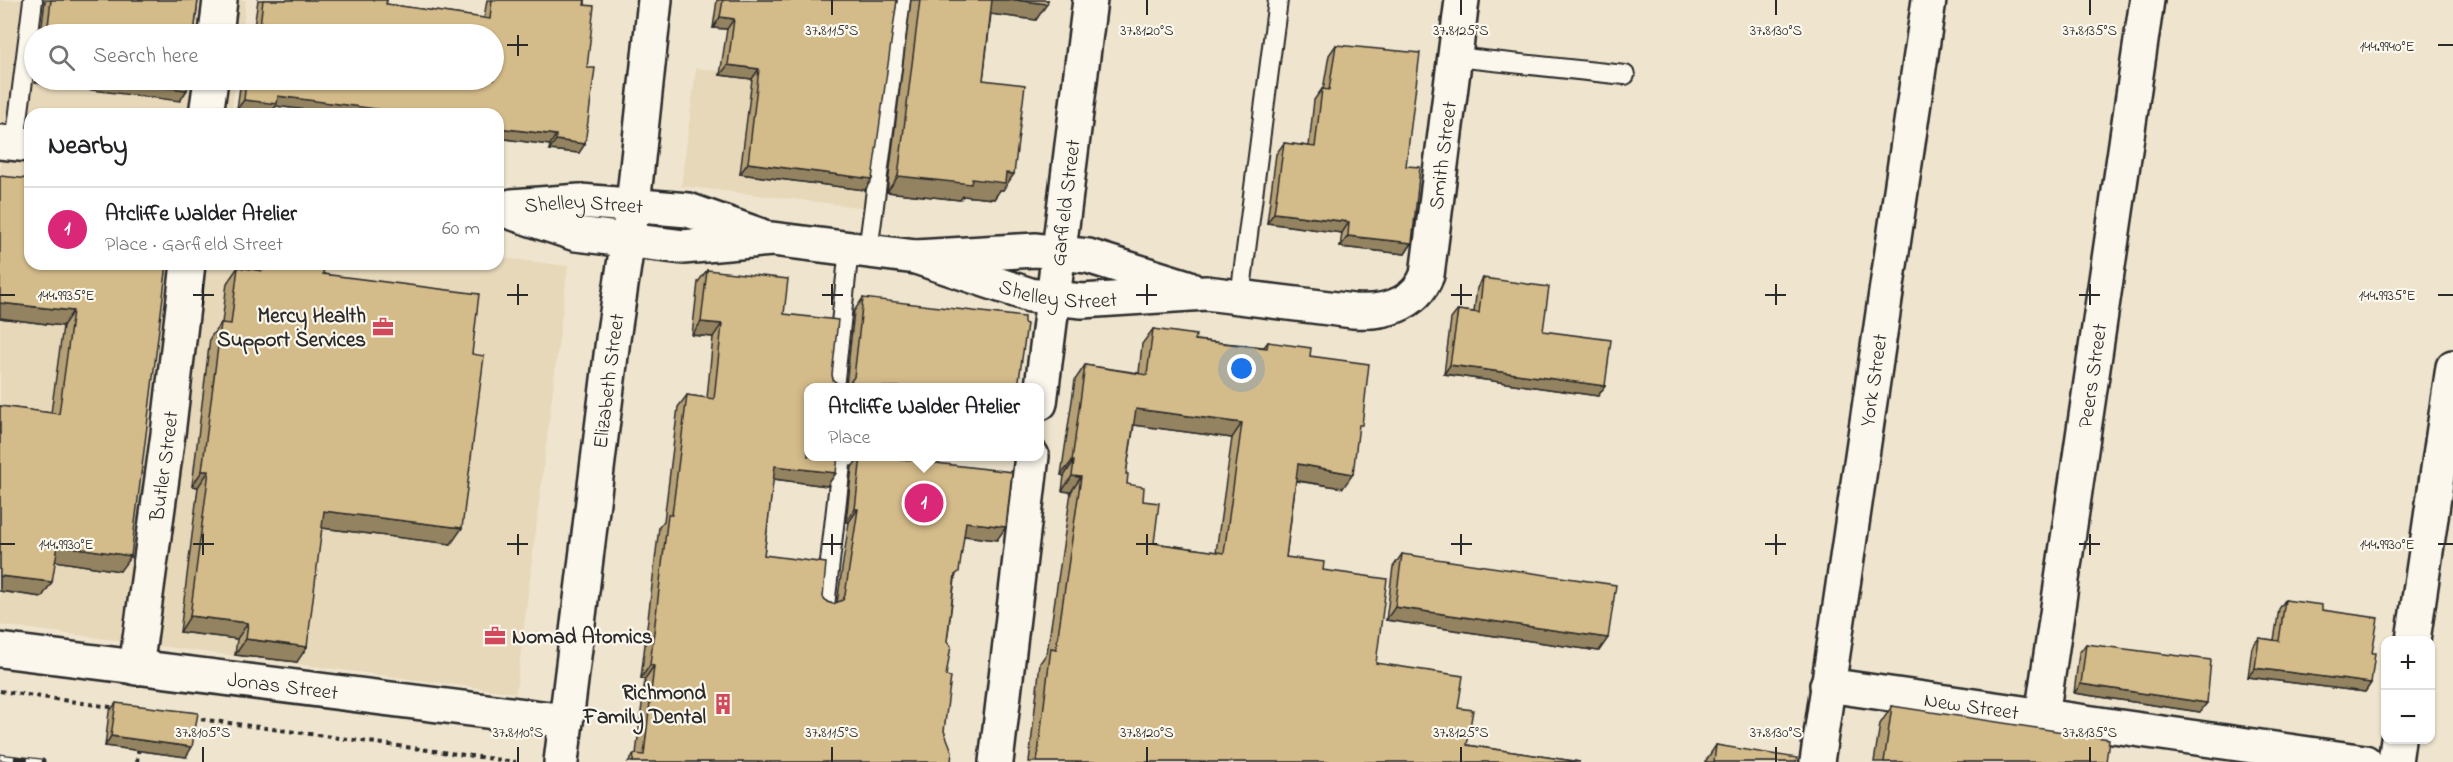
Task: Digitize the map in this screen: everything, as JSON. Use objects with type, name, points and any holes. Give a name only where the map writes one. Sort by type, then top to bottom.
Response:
[{"type":"street","points":[[217,24],[220,0]]},
{"type":"street","name":"Elizabeth Street","points":[[561,762],[633,206],[655,0]]},
{"type":"street","name":"Garfield Street","points":[[1042,383],[1090,0]]},
{"type":"street","name":"Smith Street","points":[[1405,302],[1423,284],[1430,260],[1462,0]]},
{"type":"street","name":"York Street","points":[[1817,762],[1929,0]]},
{"type":"street","name":"Peers Street","points":[[2042,716],[2147,0]]},
{"type":"street","points":[[207,108],[210,90]]},
{"type":"street","name":"Shelley Street","points":[[504,207],[579,201],[688,210],[772,239],[916,257],[1036,250],[1088,256],[1206,293]]},
{"type":"street","name":"Shelley Street","points":[[504,209],[576,234],[683,247],[772,239]]},
{"type":"street","name":"Shelley Street","points":[[916,257],[1030,295],[1082,301],[1206,293],[1373,312],[1391,309],[1405,302]]},
{"type":"street","name":"Butler Street","points":[[136,668],[168,434],[187,270]]},
{"type":"street","points":[[2414,636],[2453,367]]},
{"type":"street","points":[[996,762],[1024,470]]},
{"type":"street","name":"Jonas Street","points":[[0,651],[566,721]]},
{"type":"street","name":"New Street","points":[[1827,685],[2365,762]]},
{"type":"street","points":[[2395,762],[2397,744]]},
{"type":"lane","points":[[30,24],[33,0]]},
{"type":"lane","points":[[835,383],[901,0]]},
{"type":"lane","points":[[1240,297],[1278,0]]},
{"type":"lane","points":[[1455,57],[1625,75]]},
{"type":"lane","points":[[15,144],[24,72]]},
{"type":"lane","points":[[825,606],[841,461]]},
{"type":"lane","points":[[888,461],[896,462]]},
{"type":"path","points":[[0,691],[121,709]]},
{"type":"path","points":[[190,718],[516,762]]},
{"type":"path","points":[[137,762],[139,742]]},
{"type":"shaded area","points":[[0,0],[246,0],[243,24],[24,24],[24,90],[235,90],[232,108],[24,108],[24,270],[504,270],[504,258],[568,266],[516,693],[0,625]]},
{"type":"shaded area","points":[[696,68],[881,90],[866,208],[681,186]]},
{"type":"building","points":[[51,0],[198,0],[195,24],[48,24]]},
{"type":"building","points":[[263,0],[387,0],[386,4],[490,19],[492,0],[585,0],[584,5],[594,6],[587,68],[595,68],[585,144],[556,140],[556,135],[504,129],[504,108],[369,108],[278,96],[277,104],[244,100],[245,90],[504,90],[504,24],[260,24]]},
{"type":"building","points":[[723,0],[897,0],[872,179],[748,163],[759,69],[728,65],[734,19],[720,17]]},
{"type":"building","points":[[920,0],[992,0],[983,80],[1025,85],[1014,174],[1006,173],[1005,183],[972,179],[971,184],[898,176]]},
{"type":"building","points":[[1016,0],[1048,0],[1047,4]]},
{"type":"building","points":[[1336,45],[1420,53],[1406,166],[1420,167],[1412,243],[1348,236],[1349,222],[1274,213],[1284,143],[1315,147],[1322,89],[1329,90]]},
{"type":"building","points":[[0,176],[24,178],[24,270],[166,270],[131,556],[58,545],[52,582],[0,576],[0,406],[59,414],[73,311],[0,303]]},
{"type":"building","points":[[238,270],[324,270],[323,274],[479,294],[472,354],[484,356],[462,528],[324,511],[307,647],[246,639],[248,623],[190,616],[209,471],[202,471],[221,323],[231,324]]},
{"type":"building","points":[[707,270],[788,279],[784,314],[838,320],[832,375],[833,380],[837,383],[804,383],[804,461],[837,461],[836,473],[775,466],[764,555],[826,563],[823,597],[827,602],[833,604],[843,600],[845,595],[858,509],[855,509],[860,461],[918,461],[1012,472],[1006,527],[966,522],[959,572],[955,575],[947,641],[951,646],[946,676],[951,677],[944,731],[952,751],[951,762],[633,762],[634,754],[644,755],[654,666],[650,665],[668,515],[672,515],[687,395],[714,399],[722,324],[701,322]]},
{"type":"building","points":[[1483,278],[1549,287],[1543,331],[1611,340],[1605,386],[1450,365],[1458,310],[1479,313]]},
{"type":"building","points":[[863,298],[1024,317],[1024,323],[1027,324],[1019,383],[850,383],[854,377]]},
{"type":"building","points":[[1153,329],[1196,335],[1195,340],[1267,348],[1268,342],[1311,348],[1310,356],[1369,364],[1362,425],[1359,425],[1353,474],[1298,464],[1286,557],[1324,562],[1323,570],[1387,579],[1376,663],[1463,676],[1458,708],[1473,710],[1467,745],[1580,762],[1037,762],[1051,648],[1056,649],[1081,477],[1072,476],[1074,461],[1072,461],[1085,365],[1147,375]],"holes":[[[1136,409],[1242,423],[1224,553],[1154,543],[1159,503],[1143,501],[1144,487],[1127,484],[1128,474],[1126,474]]]},
{"type":"building","points":[[1402,554],[1616,585],[1608,638],[1395,607]]},
{"type":"building","points":[[2285,600],[2322,605],[2322,610],[2378,618],[2372,653],[2375,653],[2371,683],[2255,668],[2259,638],[2279,641]]},
{"type":"building","points":[[2086,644],[2211,660],[2207,703],[2081,684]]},
{"type":"building","points":[[116,703],[198,713],[192,747],[111,736]]},
{"type":"building","points":[[1892,706],[2109,739],[2106,762],[1884,762]]},
{"type":"building","points":[[1716,745],[1797,758],[1796,762],[1714,762]]},
{"type":"railway","points":[[0,757],[42,762]]},
{"type":"place","name":"Mercy Health Support Services","points":[[383,327]]},
{"type":"place","name":"Atcliffe Walder Atelier","points":[[924,503]]},
{"type":"place","name":"Nomad Atomics","points":[[495,636]]},
{"type":"place","name":"Richmond Family Dental","points":[[723,704]]}]
